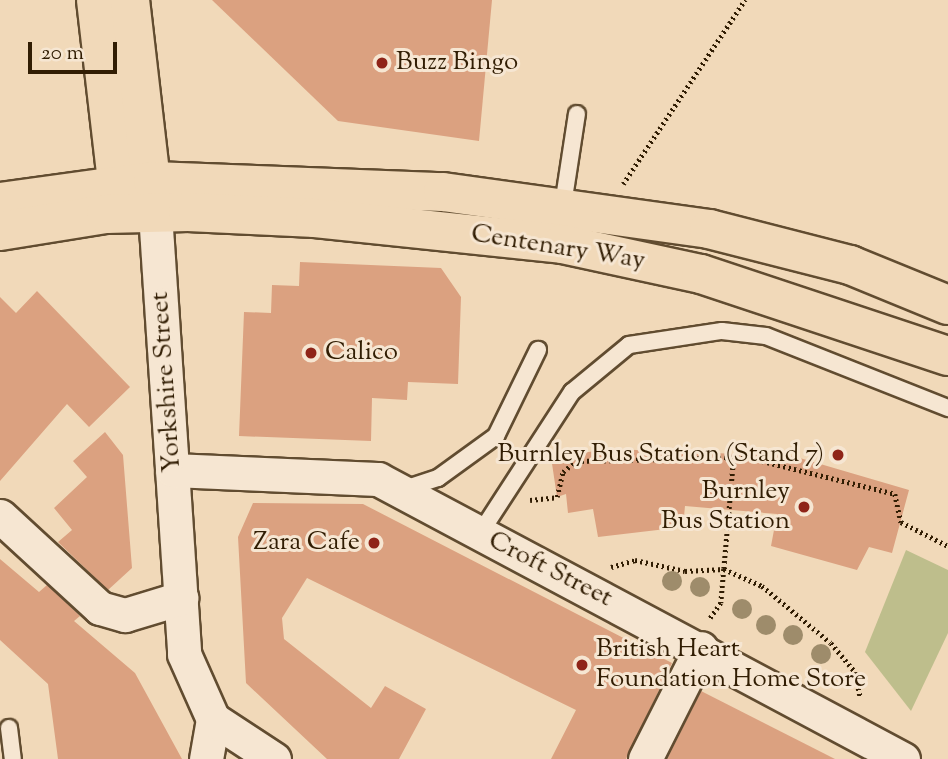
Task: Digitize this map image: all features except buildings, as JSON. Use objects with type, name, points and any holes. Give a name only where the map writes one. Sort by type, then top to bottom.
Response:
[{"type":"main road","name":"Yorkshire Street","points":[[96,0],[136,197]]},
{"type":"main road","name":"Yorkshire Street","points":[[131,0],[136,197]]},
{"type":"main road","name":"Centenary Way","points":[[136,197],[443,191],[563,205],[605,211],[850,265],[948,305]]},
{"type":"main road","points":[[0,202],[136,197]]},
{"type":"main road","points":[[0,232],[136,197]]},
{"type":"main road","name":"Centenary Way","points":[[136,197],[562,244],[701,274],[948,356]]},
{"type":"street","name":"Yorkshire Street","points":[[136,197],[173,470],[184,654],[213,719]]},
{"type":"street","name":"Croft Street","points":[[173,470],[378,479],[479,535],[701,648],[903,759]]},
{"type":"street","points":[[0,516],[100,608],[125,615],[181,598]]},
{"type":"street","points":[[645,759],[701,648]]},
{"type":"street","points":[[206,759],[213,719],[274,759]]},
{"type":"lane","points":[[563,205],[577,114]]},
{"type":"lane","points":[[479,535],[572,392],[596,366],[629,345],[722,331],[766,336],[948,408]]},
{"type":"lane","points":[[399,490],[439,478],[496,436],[538,350]]},
{"type":"lane","points":[[9,728],[12,759]]},
{"type":"path","points":[[605,211],[745,0]]},
{"type":"path","points":[[557,497],[563,472],[576,461],[734,457],[788,464],[895,494],[901,522],[948,546]]},
{"type":"path","points":[[701,648],[721,603],[734,457]]},
{"type":"path","points":[[606,568],[635,560],[685,571],[724,569],[762,586],[831,643],[855,672],[860,696]]},
{"type":"green space","points":[[906,550],[948,570],[948,633],[911,711],[865,652]]},
{"type":"place","name":"Buzz Bingo","points":[[382,63]]},
{"type":"place","name":"Calico","points":[[311,353]]},
{"type":"place","name":"Burnley Bus Station (Stand 7)","points":[[838,455]]},
{"type":"place","name":"Burnley Bus Station","points":[[804,507]]},
{"type":"place","name":"Zara Cafe","points":[[374,543]]},
{"type":"place","name":"British Heart Foundation Home Store","points":[[582,665]]}]
